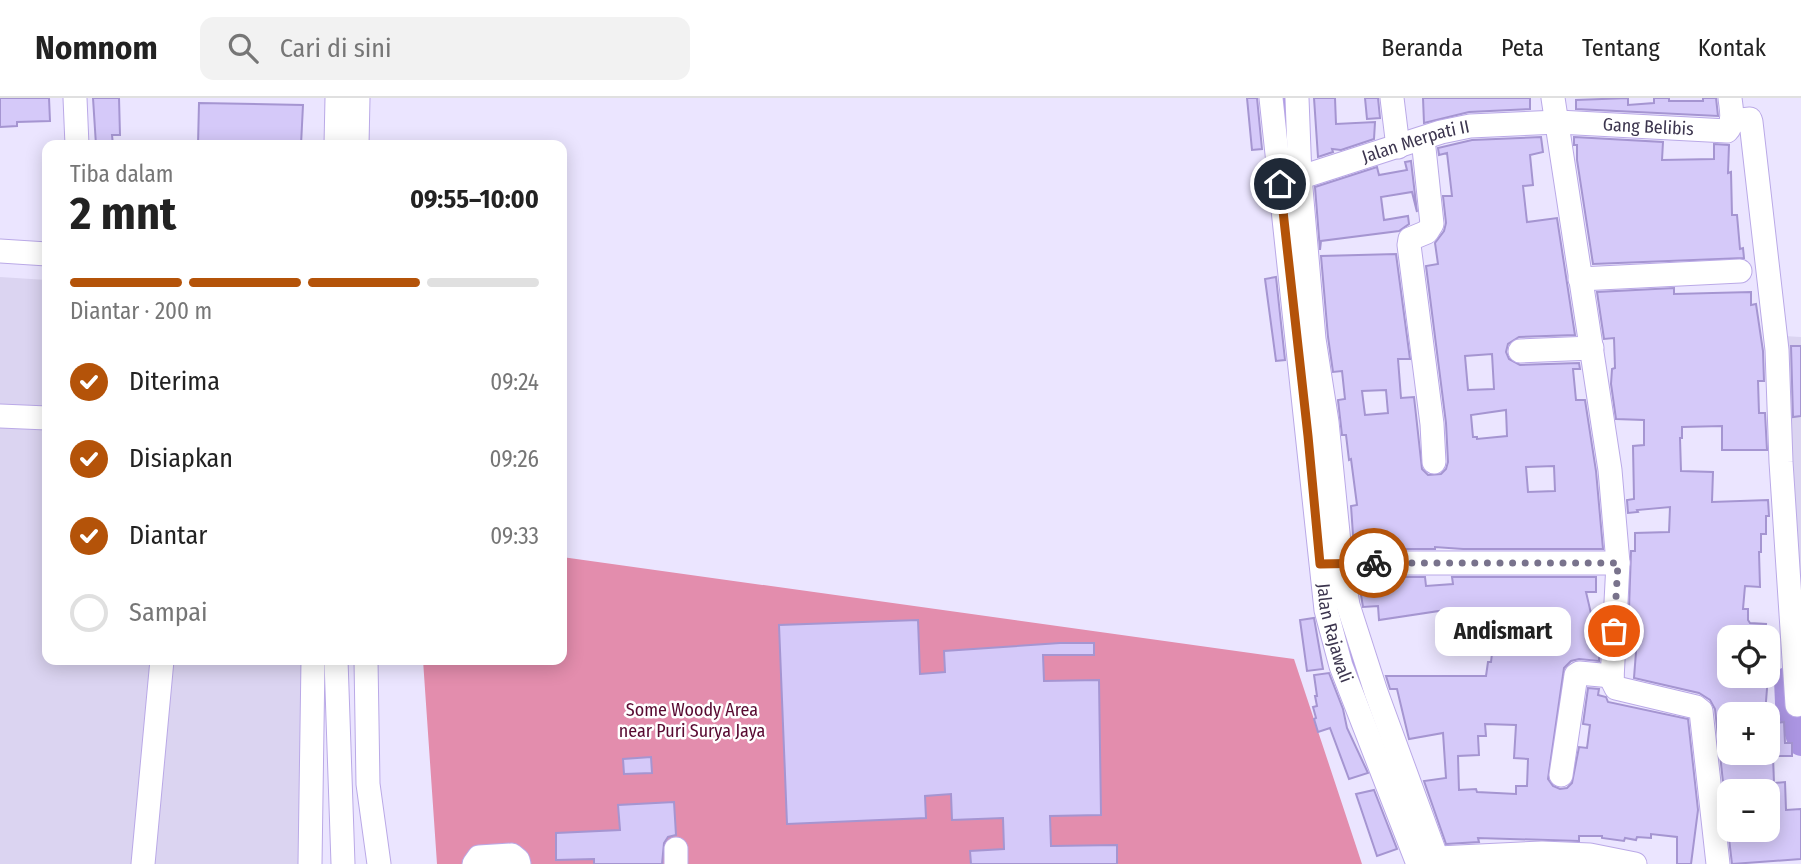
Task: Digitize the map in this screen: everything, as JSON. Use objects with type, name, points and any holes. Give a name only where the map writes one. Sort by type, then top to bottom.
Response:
[{"type":"street","points":[[75,98],[77,140]]},
{"type":"street","points":[[336,140],[337,98]]},
{"type":"street","points":[[357,140],[358,98]]},
{"type":"street","name":"Jalan Rajawali","points":[[1271,98],[1291,180],[1308,436],[1330,563],[1326,610],[1341,666],[1431,862]]},
{"type":"street","points":[[1291,180],[1297,98]]},
{"type":"street","points":[[1392,98],[1398,147]]},
{"type":"street","points":[[1553,98],[1610,470],[1618,563],[1612,676],[1616,688],[1696,707],[1701,711],[1718,864]]},
{"type":"street","points":[[1735,115],[1752,122],[1777,350],[1781,462],[1797,705]]},
{"type":"street","name":"Gang Belibis","points":[[1558,122],[1727,131],[1735,115]]},
{"type":"street","name":"Jalan Merpati II","points":[[1291,180],[1441,132],[1470,126],[1558,122]]},
{"type":"street","points":[[1423,139],[1432,224],[1427,232],[1409,239],[1409,246],[1432,424],[1434,462]]},
{"type":"street","points":[[0,251],[42,254]]},
{"type":"street","points":[[1580,279],[1740,271]]},
{"type":"street","points":[[1520,351],[1592,348]]},
{"type":"street","points":[[0,416],[42,418]]},
{"type":"street","points":[[1330,563],[1618,563]]},
{"type":"street","points":[[143,864],[162,665]]},
{"type":"street","points":[[310,864],[313,665]]},
{"type":"street","points":[[336,665],[343,864]]},
{"type":"street","points":[[366,665],[368,784],[379,864]]},
{"type":"street","points":[[1560,775],[1576,675],[1612,676]]},
{"type":"street","points":[[1431,862],[1542,853],[1590,855],[1635,864]]},
{"type":"street","points":[[474,864],[479,857],[512,855],[519,864]]},
{"type":"shaded area","points":[[0,277],[42,280],[42,665],[320,665],[320,864],[0,864]]},
{"type":"shaded area","points":[[1784,336],[1801,337],[1801,631]]},
{"type":"green space","name":"Some Woody Area near Puri Surya Jaya","points":[[567,558],[1294,659],[1362,864],[437,864],[423,665],[567,665]]},
{"type":"building","points":[[0,98],[49,98],[50,121],[17,122],[17,126],[0,127]]},
{"type":"building","points":[[93,98],[119,98],[120,135],[112,135],[112,140],[96,140]]},
{"type":"building","points":[[1247,98],[1257,98],[1262,149],[1252,150]]},
{"type":"building","points":[[1314,98],[1335,98],[1336,124],[1375,122],[1374,139],[1341,150],[1332,149],[1333,152],[1318,157]]},
{"type":"building","points":[[1365,98],[1378,98],[1380,118],[1367,119]]},
{"type":"building","points":[[1423,98],[1530,98],[1530,109],[1469,112],[1424,123]]},
{"type":"building","points":[[1628,98],[1628,105],[1654,103],[1654,98],[1703,101],[1703,98],[1716,98],[1718,116],[1576,109],[1576,100]]},
{"type":"building","points":[[199,103],[303,105],[301,140],[198,140]]},
{"type":"building","points":[[1541,137],[1543,152],[1530,155],[1533,185],[1523,186],[1527,222],[1557,218],[1575,335],[1519,337],[1508,344],[1506,352],[1509,359],[1520,365],[1579,363],[1580,369],[1573,369],[1576,400],[1585,400],[1596,471],[1603,549],[1354,549],[1351,506],[1357,505],[1346,435],[1342,435],[1338,400],[1345,399],[1342,371],[1333,372],[1321,256],[1396,254],[1410,359],[1398,359],[1401,398],[1414,397],[1422,469],[1428,475],[1441,474],[1448,462],[1446,423],[1426,266],[1438,264],[1435,243],[1444,231],[1446,223],[1443,196],[1452,196],[1447,153],[1439,155],[1438,148],[1472,140]],"holes":[[[1492,354],[1494,389],[1468,390],[1465,356]],[[1386,390],[1388,413],[1365,415],[1362,391]],[[1506,410],[1507,436],[1477,439],[1473,437],[1471,415]],[[1554,466],[1555,491],[1528,492],[1526,467]]]},
{"type":"building","points":[[1574,137],[1663,142],[1662,160],[1714,159],[1714,144],[1729,145],[1728,173],[1731,172],[1732,215],[1737,215],[1740,249],[1743,248],[1744,258],[1593,264]]},
{"type":"building","points":[[1411,161],[1417,212],[1412,192],[1381,197],[1384,220],[1408,216],[1409,224],[1399,231],[1321,241],[1320,250],[1315,187],[1377,167],[1379,175],[1407,170],[1405,162]]},
{"type":"building","points":[[1276,277],[1285,360],[1276,361],[1265,279]]},
{"type":"building","points":[[1674,288],[1674,294],[1751,292],[1751,305],[1756,304],[1763,351],[1764,381],[1758,381],[1759,413],[1765,413],[1767,450],[1722,450],[1722,426],[1682,427],[1680,438],[1681,471],[1713,472],[1712,502],[1768,500],[1766,534],[1761,534],[1759,552],[1760,587],[1745,586],[1743,609],[1748,609],[1750,623],[1766,625],[1717,625],[1717,688],[1767,688],[1766,702],[1717,702],[1717,727],[1715,709],[1710,700],[1699,693],[1634,678],[1637,639],[1628,638],[1631,551],[1635,551],[1635,533],[1669,532],[1670,507],[1628,513],[1627,500],[1634,499],[1633,446],[1644,445],[1644,420],[1616,419],[1611,384],[1612,369],[1615,368],[1614,338],[1604,339],[1597,292]]},
{"type":"building","points":[[1791,346],[1801,346],[1801,416],[1793,417]]},
{"type":"building","points":[[1358,577],[1425,577],[1426,586],[1453,584],[1452,577],[1596,577],[1596,592],[1586,592],[1593,622],[1592,642],[1600,643],[1599,661],[1579,659],[1571,661],[1564,668],[1548,779],[1553,786],[1560,789],[1567,788],[1572,783],[1579,747],[1587,748],[1590,725],[1583,724],[1588,688],[1599,689],[1598,695],[1606,697],[1608,702],[1688,719],[1698,810],[1691,864],[1677,864],[1677,837],[1651,834],[1651,838],[1625,838],[1624,841],[1602,836],[1579,836],[1579,841],[1478,838],[1479,842],[1446,844],[1424,781],[1446,778],[1443,733],[1409,739],[1397,689],[1390,689],[1386,676],[1486,676],[1493,645],[1496,645],[1494,616],[1454,618],[1454,615],[1439,616],[1439,611],[1379,620],[1378,606],[1363,607]],"holes":[[[1485,724],[1516,725],[1514,758],[1528,759],[1527,786],[1516,786],[1516,794],[1477,792],[1476,789],[1459,790],[1458,756],[1479,755],[1478,736],[1486,736]]]},
{"type":"building","points":[[1314,618],[1323,669],[1307,671],[1300,620]]},
{"type":"building","points":[[918,620],[920,674],[945,672],[944,651],[1094,643],[1094,655],[1043,655],[1044,681],[1099,680],[1101,815],[1050,816],[1051,846],[1117,845],[1117,864],[971,864],[970,851],[1004,849],[1003,818],[952,820],[951,794],[925,796],[926,818],[787,824],[779,625]]},
{"type":"building","points":[[1329,673],[1343,709],[1347,728],[1368,773],[1349,779],[1330,728],[1318,732],[1314,719],[1313,707],[1317,706],[1317,696],[1314,675]]},
{"type":"building","points":[[1780,722],[1784,722],[1785,743],[1792,743],[1792,756],[1780,756]]},
{"type":"building","points":[[651,757],[652,773],[624,774],[623,759]]},
{"type":"building","points":[[1721,765],[1773,765],[1774,779],[1723,779]]},
{"type":"building","points":[[1780,782],[1785,782],[1786,810],[1801,809],[1801,859],[1732,864],[1729,842],[1780,842]]},
{"type":"building","points":[[1374,790],[1397,849],[1377,856],[1356,794]]},
{"type":"building","points":[[674,802],[676,835],[668,837],[664,843],[662,864],[594,864],[594,859],[556,860],[556,833],[620,830],[618,805]]},
{"type":"waterway","points":[[1284,98],[1288,144]]},
{"type":"waterway","points":[[1348,649],[1365,693]]},
{"type":"waterway","points":[[1787,680],[1788,703],[1801,743]]},
{"type":"way so far","points":[[1374,563],[1618,563],[1614,631]]},
{"type":"place","name":"Andismart","points":[[1614,631]]},
{"type":"route","points":[[1280,184],[1320,564],[1374,563]]}]
